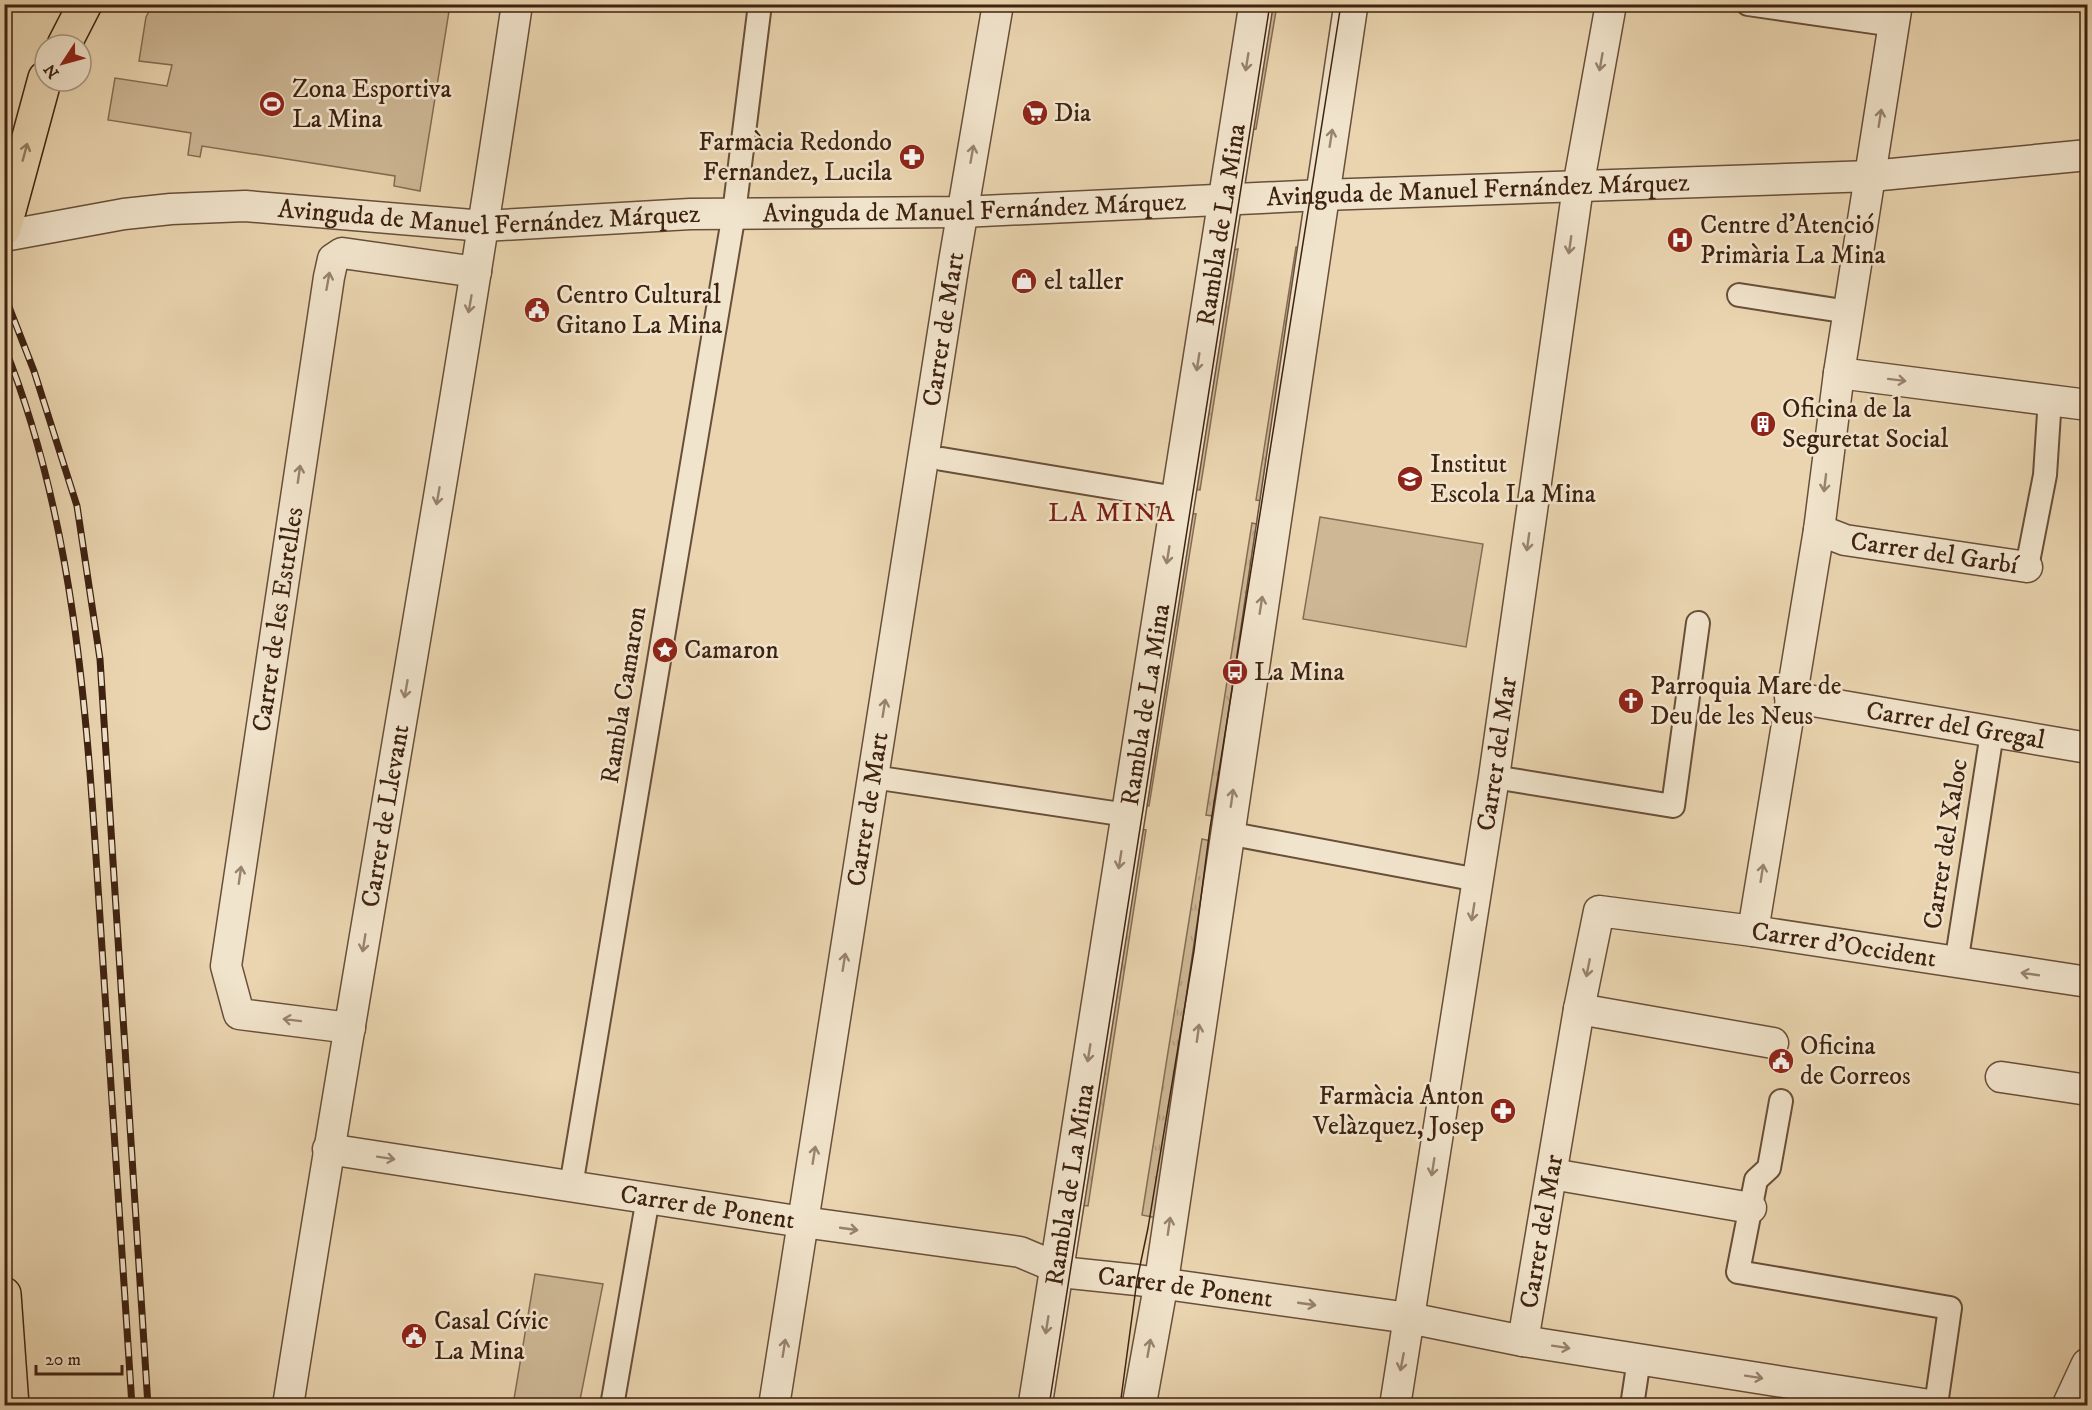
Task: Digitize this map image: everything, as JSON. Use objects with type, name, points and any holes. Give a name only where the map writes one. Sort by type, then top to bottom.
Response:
[{"type":"highway","points":[[60,33],[69,4]]},
{"type":"highway","points":[[70,33],[86,4]]},
{"type":"highway","points":[[4,229],[41,93]]},
{"type":"highway","points":[[4,1294],[12,1406]]},
{"type":"street","name":"Carrer de Llevant","points":[[288,1406],[328,1149],[484,226],[517,4]]},
{"type":"street","name":"Rambla Camaron","points":[[571,1186],[734,213],[760,4]]},
{"type":"street","name":"Carrer de Mart","points":[[774,1406],[962,212],[998,4]]},
{"type":"street","name":"Rambla de La Mina","points":[[1035,1406],[1223,201],[1256,4]]},
{"type":"street","points":[[1139,1406],[1161,1284],[1351,4]]},
{"type":"street","name":"Carrer del Mar","points":[[1395,1406],[1494,777],[1578,187],[1611,4]]},
{"type":"street","points":[[1748,4],[1896,14],[1839,373],[1819,530],[1753,931]]},
{"type":"street","name":"Avinguda de Manuel Fernández Márquez","points":[[4,236],[76,222],[171,209],[245,206],[484,226],[734,213],[962,212],[1322,195],[1871,176],[2088,155]]},
{"type":"street","name":"Carrer de les Estrelles","points":[[350,1028],[239,1014],[226,966],[328,277],[333,259],[342,253],[476,272]]},
{"type":"street","points":[[1739,295],[1849,312]]},
{"type":"street","points":[[1839,373],[2088,405]]},
{"type":"street","name":"Carrer del Garbí","points":[[1819,530],[1845,540],[2027,567],[2045,475],[2050,399]]},
{"type":"street","points":[[942,459],[1170,497]]},
{"type":"street","points":[[1494,777],[1673,806],[1698,623]]},
{"type":"street","name":"Carrer del Gregal","points":[[1790,697],[2088,748]]},
{"type":"street","name":"Carrer del Xaloc","points":[[1956,964],[1992,733]]},
{"type":"street","points":[[873,777],[1127,815]]},
{"type":"street","points":[[1227,833],[1478,880]]},
{"type":"street","name":"Carrer del Mar","points":[[1523,1341],[1599,911]]},
{"type":"street","name":"Carrer d'Occident","points":[[1599,911],[1753,931],[1956,964],[2088,982]]},
{"type":"street","points":[[1580,1009],[1773,1043]]},
{"type":"street","points":[[2001,1077],[2088,1090]]},
{"type":"street","points":[[1781,1101],[1769,1168],[1756,1180],[1738,1272],[1950,1308],[1936,1405]]},
{"type":"street","name":"Carrer de Ponent","points":[[328,1149],[803,1222],[1020,1252],[1070,1273],[1409,1318],[1523,1341],[1906,1403],[1936,1405]]},
{"type":"street","points":[[1552,1174],[1750,1208]]},
{"type":"street","points":[[612,1406],[648,1198]]},
{"type":"street","points":[[1632,1406],[1639,1359]]},
{"type":"street","points":[[2069,1406],[2088,1365]]},
{"type":"green space","name":"Zona Esportiva La Mina","points":[[153,4],[450,5],[420,191],[394,186],[395,176],[202,146],[200,157],[188,155],[191,133],[108,120],[115,78],[167,86],[172,65],[139,61],[146,17]]},
{"type":"green space","points":[[1263,5],[1277,5],[1256,129],[1242,131]]},
{"type":"green space","points":[[1296,247],[1309,249],[1270,502],[1256,500]]},
{"type":"green space","points":[[1238,249],[1200,490],[1186,488],[1224,252]]},
{"type":"green space","points":[[1182,512],[1196,514],[1149,806],[1135,804]]},
{"type":"green space","points":[[1320,517],[1483,544],[1466,647],[1303,619]]},
{"type":"green space","points":[[1252,523],[1266,526],[1219,817],[1206,815]]},
{"type":"green space","points":[[1132,828],[1146,830],[1088,1206],[1073,1204]]},
{"type":"green space","points":[[1202,839],[1216,842],[1157,1218],[1142,1215]]},
{"type":"green space","points":[[535,1274],[603,1284],[579,1405],[513,1405]]},
{"type":"tram line","points":[[1049,1406],[1270,4]]},
{"type":"tram line","points":[[1120,1406],[1137,1280],[1148,1228],[1194,951],[1210,828],[1341,4]]},
{"type":"railway","points":[[4,294],[34,371],[77,506],[100,659],[148,1406]]},
{"type":"railway","points":[[4,346],[29,416],[49,488],[76,635],[91,785],[132,1406]]},
{"type":"place","name":"Zona Esportiva La Mina","points":[[272,104]]},
{"type":"place","name":"Dia","points":[[1035,113]]},
{"type":"place","name":"Farmàcia Redondo Fernandez, Lucila","points":[[912,157]]},
{"type":"place","name":"Centre d'Atenció Primària La Mina","points":[[1680,240]]},
{"type":"place","name":"el taller","points":[[1024,281]]},
{"type":"place","name":"Centro Cultural Gitano La Mina","points":[[537,310]]},
{"type":"place","name":"Oficina de la Seguretat Social","points":[[1763,424]]},
{"type":"place","name":"Institut Escola La Mina","points":[[1410,479]]},
{"type":"place","name":"Camaron","points":[[665,650]]},
{"type":"place","name":"La Mina","points":[[1235,672]]},
{"type":"place","name":"Parroquia Mare de Deu de les Neus","points":[[1631,701]]},
{"type":"place","name":"Oficina de Correos","points":[[1781,1061]]},
{"type":"place","name":"Farmàcia Anton Velàzquez, Josep","points":[[1503,1111]]},
{"type":"place","name":"Casal Cívic La Mina","points":[[414,1336]]},
{"type":"district","name":"LA MINA","points":[[1112,513]]}]
